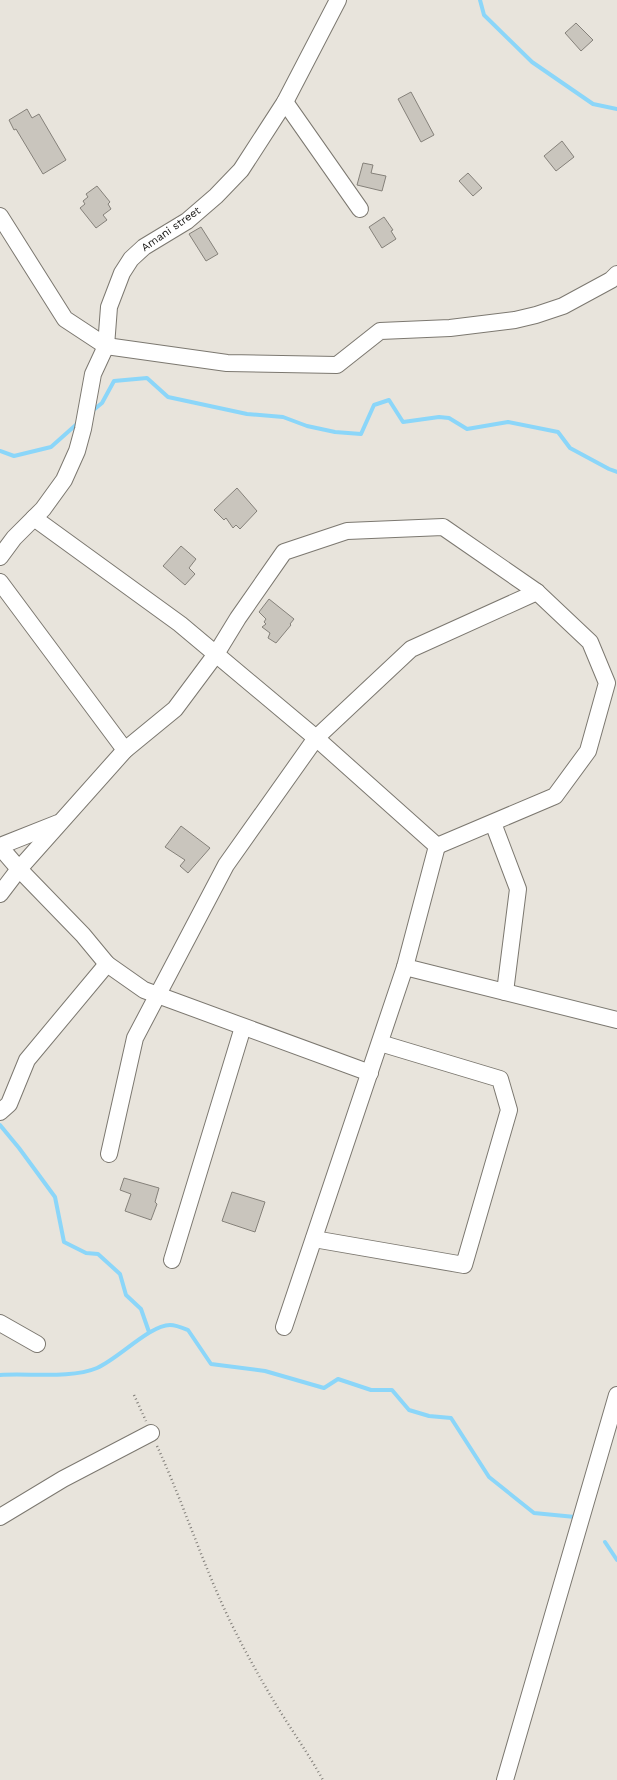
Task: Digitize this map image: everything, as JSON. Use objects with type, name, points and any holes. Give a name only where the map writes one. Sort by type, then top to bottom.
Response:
[{"type":"street","name":"Amani street","points":[[0,557],[14,538],[43,509],[64,480],[77,451],[93,374],[106,346],[109,308],[122,273],[131,259],[144,247],[186,221],[229,184],[241,170],[285,102],[338,0]]},
{"type":"street","points":[[285,102],[360,209]]},
{"type":"street","points":[[0,216],[65,319],[106,346],[227,363],[337,365],[380,331],[450,328],[515,320],[536,315],[563,306],[611,280],[617,274]]},
{"type":"street","points":[[34,518],[180,624],[316,738],[437,846]]},
{"type":"street","points":[[0,894],[19,869],[125,750],[175,709],[216,654],[238,618],[284,552],[347,531],[443,527],[537,592],[590,642],[608,684],[588,751],[554,796],[437,846]]},
{"type":"street","points":[[0,582],[125,750]]},
{"type":"street","points":[[109,1154],[135,1038],[226,865],[316,738],[411,649],[537,592]]},
{"type":"street","points":[[62,821],[0,846],[19,869],[83,935],[108,964],[144,990],[370,1073]]},
{"type":"street","points":[[493,823],[518,889],[505,992]]},
{"type":"street","points":[[284,1327],[405,966],[437,846]]},
{"type":"street","points":[[0,1112],[9,1104],[27,1060],[108,964]]},
{"type":"street","points":[[405,966],[617,1020]]},
{"type":"street","points":[[172,1260],[243,1027]]},
{"type":"street","points":[[314,1239],[464,1265],[509,1110],[500,1079],[380,1043]]},
{"type":"street","points":[[0,1322],[36,1344]]},
{"type":"street","points":[[506,1780],[617,1395]]},
{"type":"street","points":[[0,1517],[63,1479],[151,1433]]},
{"type":"path","points":[[134,1395],[175,1484],[223,1606],[245,1650],[278,1709],[311,1758],[323,1780]]},
{"type":"building","points":[[576,23],[593,40],[581,51],[565,33]]},
{"type":"building","points":[[411,92],[434,135],[421,142],[398,99]]},
{"type":"building","points":[[27,109],[32,118],[39,114],[66,160],[43,174],[9,120]]},
{"type":"building","points":[[562,141],[574,157],[556,171],[544,156]]},
{"type":"building","points":[[363,163],[373,165],[371,173],[386,176],[382,191],[357,185]]},
{"type":"building","points":[[468,173],[482,188],[473,196],[459,181]]},
{"type":"building","points":[[97,186],[110,202],[108,204],[111,209],[103,215],[107,220],[96,228],[80,208],[85,204],[83,201],[88,197],[86,194]]},
{"type":"building","points":[[384,217],[393,230],[391,231],[396,239],[382,248],[369,227]]},
{"type":"building","points":[[201,227],[218,254],[206,261],[189,234]]},
{"type":"building","points":[[237,488],[257,511],[240,529],[236,525],[233,528],[226,518],[224,520],[214,510]]},
{"type":"building","points":[[181,546],[196,559],[189,568],[195,574],[185,585],[163,566]]},
{"type":"building","points":[[269,599],[294,619],[276,643],[268,638],[270,633],[262,627],[266,624],[264,622],[266,619],[259,612]]},
{"type":"building","points":[[181,826],[210,848],[188,873],[180,866],[185,860],[165,847]]},
{"type":"building","points":[[124,1178],[159,1188],[155,1202],[157,1204],[151,1220],[125,1211],[131,1194],[120,1190]]},
{"type":"building","points":[[232,1192],[265,1202],[255,1232],[222,1221]]},
{"type":"waterway","points":[[480,0],[484,15],[532,62],[593,104],[617,109]]},
{"type":"waterway","points":[[91,412],[102,403],[114,381],[147,378],[168,397],[247,414],[283,417],[307,426],[335,432],[361,434],[374,405],[389,400],[403,422],[439,417],[449,418],[467,429],[508,422],[558,432],[570,448],[617,472]]},
{"type":"waterway","points":[[0,451],[14,456],[51,447],[78,423]]},
{"type":"waterway","points":[[0,1125],[55,1197],[64,1242],[86,1253],[98,1254],[120,1274],[126,1295],[141,1309],[149,1332]]},
{"type":"waterway","points":[[0,1375],[63,1375],[87,1371],[105,1364],[153,1330],[162,1326],[177,1326],[188,1330],[211,1364],[265,1371],[324,1388],[338,1379],[371,1390],[392,1390],[409,1410],[429,1416],[451,1418],[489,1477],[534,1513],[575,1517]]},
{"type":"waterway","points":[[605,1542],[617,1560]]}]
